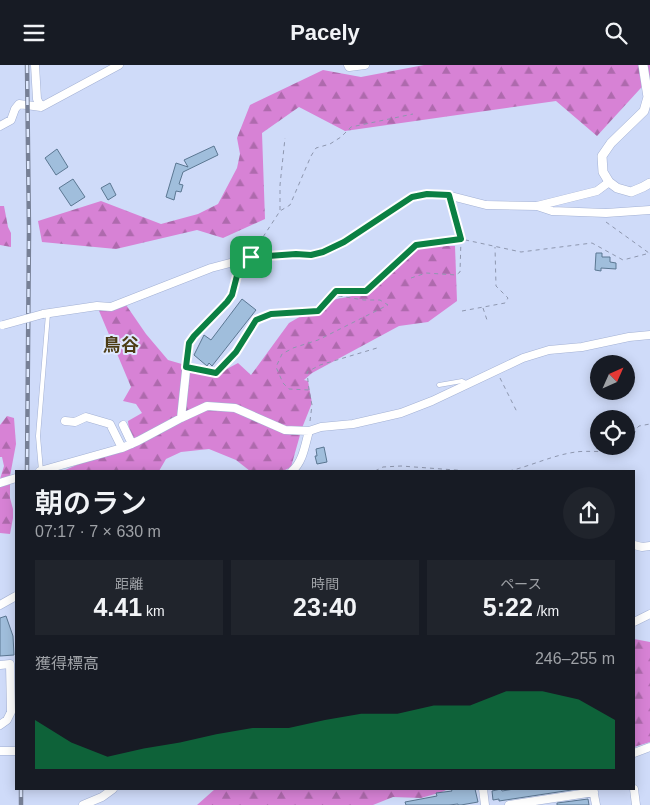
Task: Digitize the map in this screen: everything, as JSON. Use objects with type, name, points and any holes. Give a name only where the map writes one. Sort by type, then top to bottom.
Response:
[{"type":"street","points":[[35,65],[37,99],[41,107]]},
{"type":"street","points":[[0,126],[11,120],[19,104],[41,107],[119,65]]},
{"type":"street","points":[[348,65],[349,67],[365,65]]},
{"type":"street","points":[[643,65],[648,97],[644,111],[611,143],[602,156],[602,172],[609,182],[617,188],[631,192],[650,183]]},
{"type":"street","points":[[2,325],[45,314],[97,306],[110,307],[202,272],[251,257],[311,255],[323,252],[344,242],[412,197],[427,194],[449,195],[486,205],[537,206],[597,191],[609,182]]},
{"type":"street","points":[[537,206],[552,211],[606,213],[650,210]]},
{"type":"street","points":[[181,418],[189,343],[232,295],[241,260]]},
{"type":"street","points":[[45,470],[122,448],[181,418],[208,407],[235,408],[285,430],[309,431],[321,427],[353,424],[401,413],[432,401],[523,358],[549,350],[582,347],[629,337],[650,335]]},
{"type":"street","points":[[65,421],[75,422],[86,417],[110,424],[122,448]]},
{"type":"street","points":[[123,425],[132,444]]},
{"type":"street","points":[[294,470],[300,460],[309,431]]},
{"type":"street","points":[[0,483],[15,478]]},
{"type":"street","points":[[635,545],[650,546]]},
{"type":"street","points":[[0,605],[13,598]]},
{"type":"street","points":[[635,622],[650,614]]},
{"type":"street","points":[[0,665],[10,664],[11,712],[7,720],[0,725]]},
{"type":"street","points":[[635,753],[650,747]]},
{"type":"street","points":[[83,805],[102,797],[112,790]]},
{"type":"street","points":[[483,790],[485,805]]},
{"type":"street","points":[[509,805],[594,790],[596,805]]},
{"type":"street","points":[[634,790],[636,805]]},
{"type":"lane","points":[[41,470],[38,436],[45,314]]},
{"type":"lane","points":[[439,385],[462,381],[468,384]]},
{"type":"path","points":[[251,257],[254,246],[263,237],[280,211],[290,205],[316,148],[330,144],[351,127],[413,114]]},
{"type":"path","points":[[280,211],[280,185],[285,138]]},
{"type":"path","points":[[410,278],[426,273],[456,275],[460,272],[461,239],[449,195]]},
{"type":"path","points":[[186,367],[216,373],[236,352],[256,320],[271,314],[318,311],[336,291],[366,291],[416,245],[461,239],[521,252],[592,243],[623,260],[650,253],[607,222]]},
{"type":"path","points":[[462,311],[505,303],[508,298],[496,286],[495,246]]},
{"type":"path","points":[[309,390],[289,389],[283,383],[276,367],[282,354],[318,340],[388,305],[380,300],[364,300],[332,295]]},
{"type":"path","points":[[483,307],[486,320]]},
{"type":"path","points":[[309,431],[312,405],[306,371],[377,348]]},
{"type":"path","points":[[496,371],[516,412]]},
{"type":"path","points":[[512,470],[576,452],[624,450],[630,445],[638,425],[650,425]]},
{"type":"path","points":[[377,470],[383,467],[452,470]]},
{"type":"green space","points":[[424,65],[650,65],[650,78],[597,136],[556,101],[345,131],[299,107],[262,133],[265,219],[223,238],[197,230],[116,249],[42,242],[38,221],[101,201],[161,224],[198,214],[218,204],[237,168],[240,154],[237,138],[250,105],[323,70],[361,77]]},
{"type":"green space","points":[[0,206],[4,206],[11,233],[11,247],[0,245]]},
{"type":"green space","points":[[416,245],[455,246],[457,301],[428,322],[399,326],[312,373],[304,380],[308,381],[312,403],[302,428],[291,467],[285,470],[249,470],[236,460],[209,449],[181,452],[166,459],[160,470],[65,470],[104,453],[127,446],[130,440],[128,421],[142,413],[136,404],[123,401],[131,387],[97,306],[124,302],[146,334],[168,360],[199,369],[223,371],[238,363],[251,375],[289,323],[327,301],[357,295],[385,274]]},
{"type":"green space","points":[[7,416],[14,418],[16,444],[10,476],[10,498],[13,518],[10,534],[0,533],[0,479],[4,466],[2,457],[0,457],[0,425]]},
{"type":"green space","points":[[635,639],[650,642],[650,742],[635,747]]},
{"type":"green space","points":[[214,790],[446,790],[421,798],[393,797],[373,805],[197,805]]},
{"type":"building","points":[[214,146],[218,155],[183,172],[179,184],[183,185],[181,192],[176,191],[174,200],[166,197],[176,163],[188,167],[184,160]]},
{"type":"building","points":[[57,149],[68,167],[56,175],[45,158]]},
{"type":"building","points":[[73,179],[85,197],[71,206],[59,188]]},
{"type":"building","points":[[110,183],[116,195],[108,200],[101,188]]},
{"type":"building","points":[[596,253],[602,253],[602,257],[610,257],[610,262],[616,263],[616,269],[601,268],[601,271],[595,270]]},
{"type":"building","points":[[242,299],[256,310],[212,366],[209,363],[207,366],[194,355],[204,335],[211,340]]},
{"type":"building","points":[[324,447],[327,462],[317,464],[316,449]]},
{"type":"building","points":[[6,616],[13,636],[14,655],[0,656],[0,618]]},
{"type":"building","points":[[475,790],[478,802],[461,805],[406,805],[405,802],[437,796],[436,793]]},
{"type":"building","points":[[571,790],[499,801],[499,799],[493,800],[492,791]]},
{"type":"building","points":[[588,799],[589,805],[557,805],[557,803]]},
{"type":"railway","points":[[27,65],[29,231],[27,470]]},
{"type":"railway","points":[[21,790],[21,805]]},
{"type":"district","name":"鳥谷","points":[[121,345]]},
{"type":"route","points":[[427,194],[449,195],[461,239],[416,245],[366,291],[336,291],[318,311],[271,314],[256,320],[236,352],[216,373],[186,367],[189,343],[227,302],[232,295],[241,260],[251,257],[311,255],[323,252],[344,242],[412,197],[427,194]]}]
